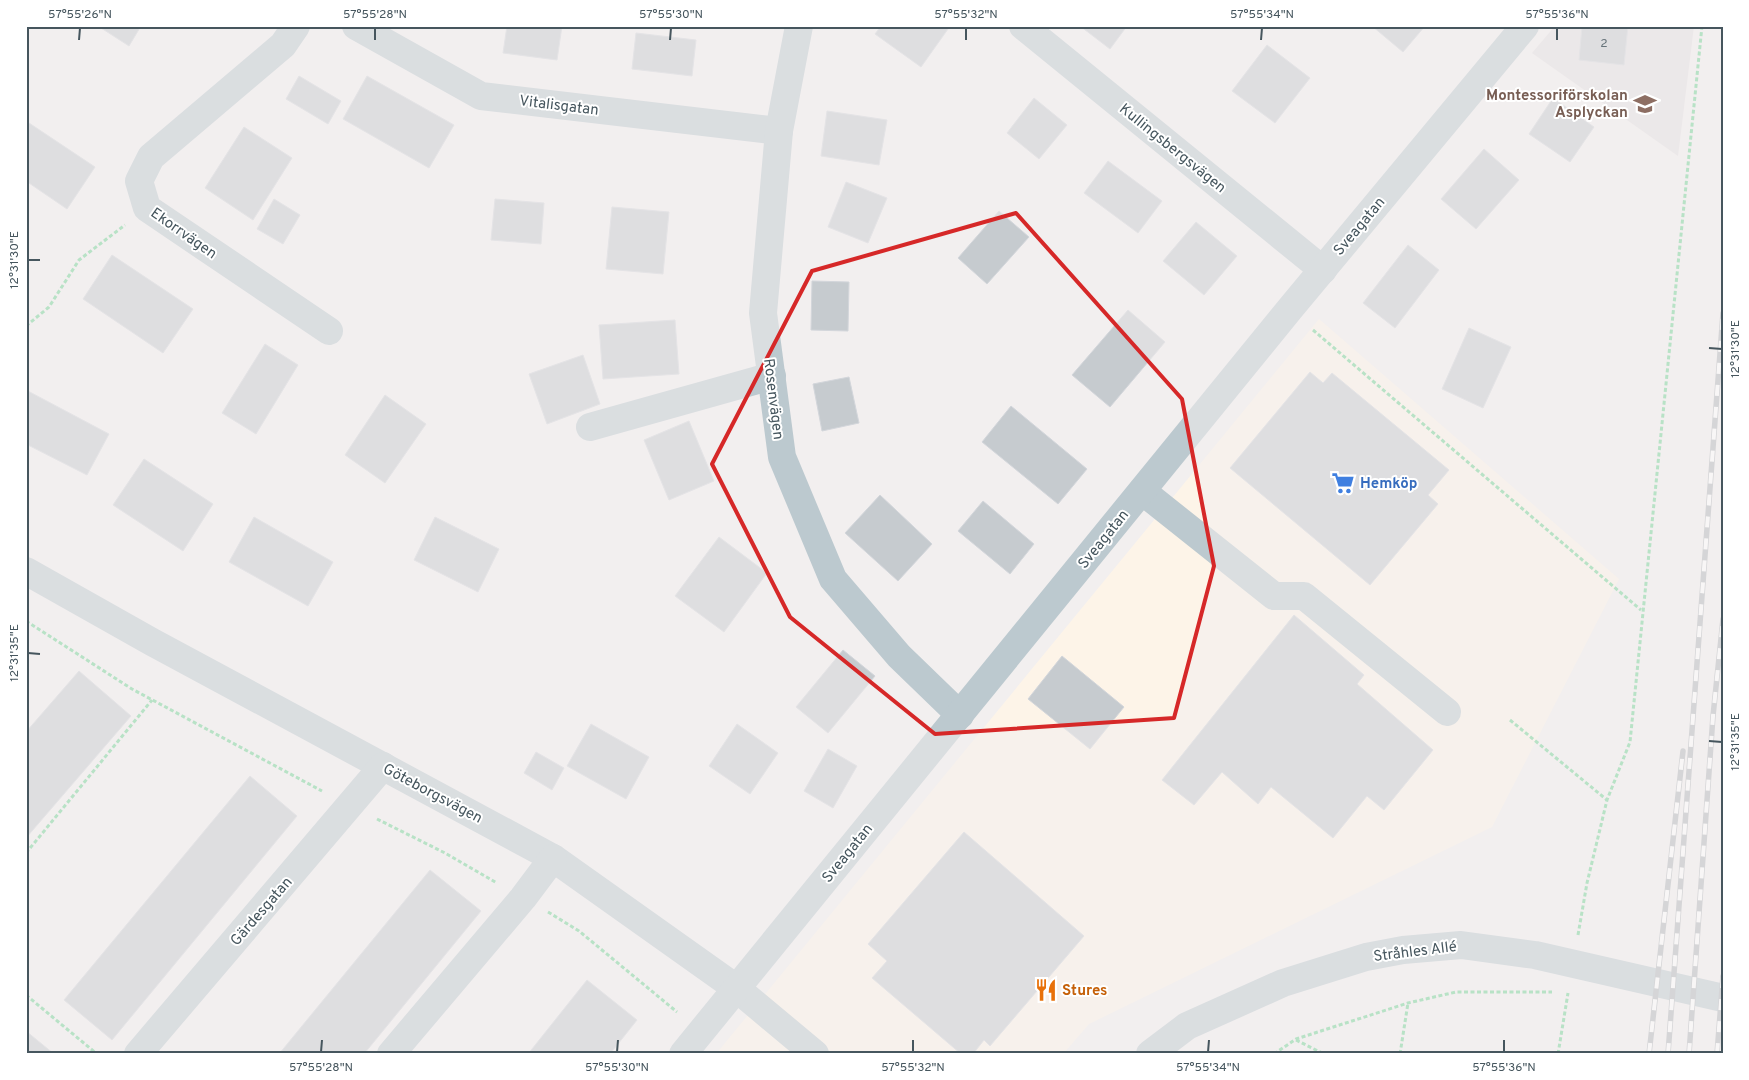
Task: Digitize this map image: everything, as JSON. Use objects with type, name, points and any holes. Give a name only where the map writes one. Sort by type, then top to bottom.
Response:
[{"type":"street","name":"Ekorrvägen","points":[[296,26],[282,45],[151,157],[139,181],[147,208],[329,331]]},
{"type":"street","name":"Vitalisgatan","points":[[356,26],[482,96],[779,131]]},
{"type":"street","name":"Rosenvägen","points":[[799,26],[779,131],[763,313],[782,457],[833,579],[899,656],[960,714]]},
{"type":"street","name":"Kullingsbergsvägen","points":[[1023,26],[1323,270]]},
{"type":"street","name":"Sveagatan","points":[[683,1054],[1290,310],[1525,26]]},
{"type":"street","points":[[590,427],[772,376]]},
{"type":"street","points":[[1142,491],[1274,596],[1304,596],[1446,712]]},
{"type":"street","name":"Göteborgsvägen","points":[[30,579],[553,858],[736,988],[815,1054]]},
{"type":"street","name":"Gärdesgatan","points":[[138,1054],[351,806],[383,766]]},
{"type":"street","points":[[391,1054],[524,898],[553,858]]},
{"type":"street","name":"Stråhles Allé","points":[[1151,1053],[1187,1026],[1275,987],[1316,971],[1403,950],[1462,945],[1535,955],[1723,998]]},
{"type":"path","points":[[1587,883],[1607,800],[1630,742],[1641,610],[1702,26]]},
{"type":"path","points":[[26,326],[48,307],[79,260],[147,208]]},
{"type":"path","points":[[1290,310],[1641,610]]},
{"type":"path","points":[[26,621],[152,700],[351,806],[445,853],[579,931],[701,1032]]},
{"type":"path","points":[[26,853],[152,700]]},
{"type":"path","points":[[1510,720],[1607,800]]},
{"type":"path","points":[[1274,1054],[1296,1040],[1408,1004],[1456,992],[1554,992]]},
{"type":"path","points":[[1563,993],[1572,995]]},
{"type":"path","points":[[26,995],[97,1054]]},
{"type":"path","points":[[1400,1054],[1408,1004]]},
{"type":"path","points":[[1296,1040],[1324,1054]]},
{"type":"highlighted area","points":[[1016,213],[1182,399],[1214,566],[1174,718],[935,734],[790,617],[712,464],[812,271]]},
{"type":"shaded area","name":"Montessoriförskolan Asplyckan","points":[[1555,26],[1694,26],[1678,156],[1532,53]]},
{"type":"shaded area","points":[[1319,319],[1619,579],[1492,827],[1089,1024],[1063,1054],[716,1054]]},
{"type":"building","points":[[98,26],[141,26],[129,46]]},
{"type":"building","points":[[507,26],[562,26],[557,60],[503,53]]},
{"type":"building","points":[[881,26],[944,26],[948,29],[921,67],[875,34]]},
{"type":"building","points":[[1080,26],[1127,26],[1110,49]]},
{"type":"building","points":[[1372,26],[1425,26],[1403,52]]},
{"type":"building","points":[[1582,26],[1628,26],[1624,65],[1579,60]]},
{"type":"building","points":[[636,33],[696,40],[692,76],[632,69]]},
{"type":"building","points":[[1267,45],[1310,78],[1275,123],[1232,91]]},
{"type":"building","points":[[299,76],[341,101],[328,124],[286,99]]},
{"type":"building","points":[[367,76],[454,125],[429,168],[343,119]]},
{"type":"building","points":[[1034,98],[1067,125],[1039,159],[1007,133]]},
{"type":"building","points":[[1553,98],[1594,127],[1570,162],[1529,134]]},
{"type":"building","points":[[827,111],[887,120],[879,165],[821,156]]},
{"type":"building","points":[[26,121],[95,167],[67,209],[26,181]]},
{"type":"building","points":[[244,127],[292,158],[253,220],[205,188]]},
{"type":"building","points":[[1484,149],[1519,180],[1476,229],[1441,199]]},
{"type":"building","points":[[1108,161],[1162,201],[1138,233],[1084,193]]},
{"type":"building","points":[[846,182],[887,198],[868,243],[828,227]]},
{"type":"building","points":[[274,199],[300,215],[283,244],[257,229]]},
{"type":"building","points":[[495,199],[544,203],[541,244],[491,240]]},
{"type":"building","points":[[612,207],[669,212],[663,274],[606,269]]},
{"type":"building","points":[[999,211],[1029,237],[987,284],[958,258]]},
{"type":"building","points":[[1196,222],[1237,256],[1204,295],[1163,261]]},
{"type":"building","points":[[1408,245],[1439,270],[1395,328],[1363,303]]},
{"type":"building","points":[[112,255],[193,309],[163,353],[83,299]]},
{"type":"building","points":[[812,281],[849,282],[848,331],[811,330]]},
{"type":"building","points":[[1128,310],[1165,342],[1110,407],[1072,375]]},
{"type":"building","points":[[675,320],[679,374],[603,379],[599,325]]},
{"type":"building","points":[[1469,328],[1511,347],[1483,408],[1442,389]]},
{"type":"building","points":[[265,344],[298,365],[256,434],[222,413]]},
{"type":"building","points":[[583,355],[600,404],[547,424],[529,374]]},
{"type":"building","name":"Hemköp","points":[[1310,372],[1323,383],[1332,373],[1449,470],[1428,495],[1438,504],[1370,585],[1230,468]]},
{"type":"building","points":[[849,377],[859,423],[822,431],[813,384]]},
{"type":"building","points":[[26,390],[109,434],[87,475],[26,444]]},
{"type":"building","points":[[385,395],[426,424],[385,483],[345,455]]},
{"type":"building","points":[[1011,406],[1087,469],[1058,504],[982,442]]},
{"type":"building","points":[[689,421],[714,481],[669,500],[644,440]]},
{"type":"building","points":[[144,459],[213,504],[183,551],[113,505]]},
{"type":"building","points":[[880,495],[932,544],[898,581],[845,533]]},
{"type":"building","points":[[983,501],[1034,544],[1010,574],[958,531]]},
{"type":"building","points":[[254,517],[333,562],[308,606],[229,562]]},
{"type":"building","points":[[435,517],[499,549],[478,592],[414,560]]},
{"type":"building","points":[[719,537],[767,573],[724,632],[675,596]]},
{"type":"building","points":[[1294,615],[1364,675],[1357,684],[1433,750],[1384,810],[1367,796],[1333,838],[1271,787],[1258,804],[1222,772],[1194,805],[1162,780]]},
{"type":"building","points":[[843,650],[875,676],[828,733],[796,707]]},
{"type":"building","points":[[1062,656],[1124,707],[1090,749],[1028,699]]},
{"type":"building","points":[[79,671],[131,716],[26,838],[26,732]]},
{"type":"building","points":[[591,724],[649,757],[626,799],[567,766]]},
{"type":"building","points":[[737,724],[778,753],[750,794],[709,766]]},
{"type":"building","points":[[828,749],[857,766],[833,808],[804,791]]},
{"type":"building","points":[[536,752],[564,768],[552,790],[524,773]]},
{"type":"building","points":[[250,776],[297,816],[112,1040],[64,1000]]},
{"type":"building","points":[[964,832],[1084,936],[990,1046],[984,1040],[973,1054],[961,1054],[872,978],[887,961],[868,944]]},
{"type":"building","points":[[430,870],[481,911],[364,1054],[279,1054]]},
{"type":"building","points":[[587,980],[637,1020],[610,1054],[528,1054]]},
{"type":"building","points":[[26,1031],[54,1054],[26,1054]]},
{"type":"railway","points":[[1668,1054],[1723,313]]},
{"type":"railway","points":[[1689,1054],[1713,716],[1723,619]]},
{"type":"railway","points":[[1649,1054],[1683,751]]},
{"type":"railway","points":[[1717,1054],[1723,976]]},
{"type":"place","name":"Montessoriförskolan Asplyckan","points":[[1645,104]]},
{"type":"place","name":"Hemköp","points":[[1343,483]]},
{"type":"place","name":"Stures","points":[[1046,990]]}]
